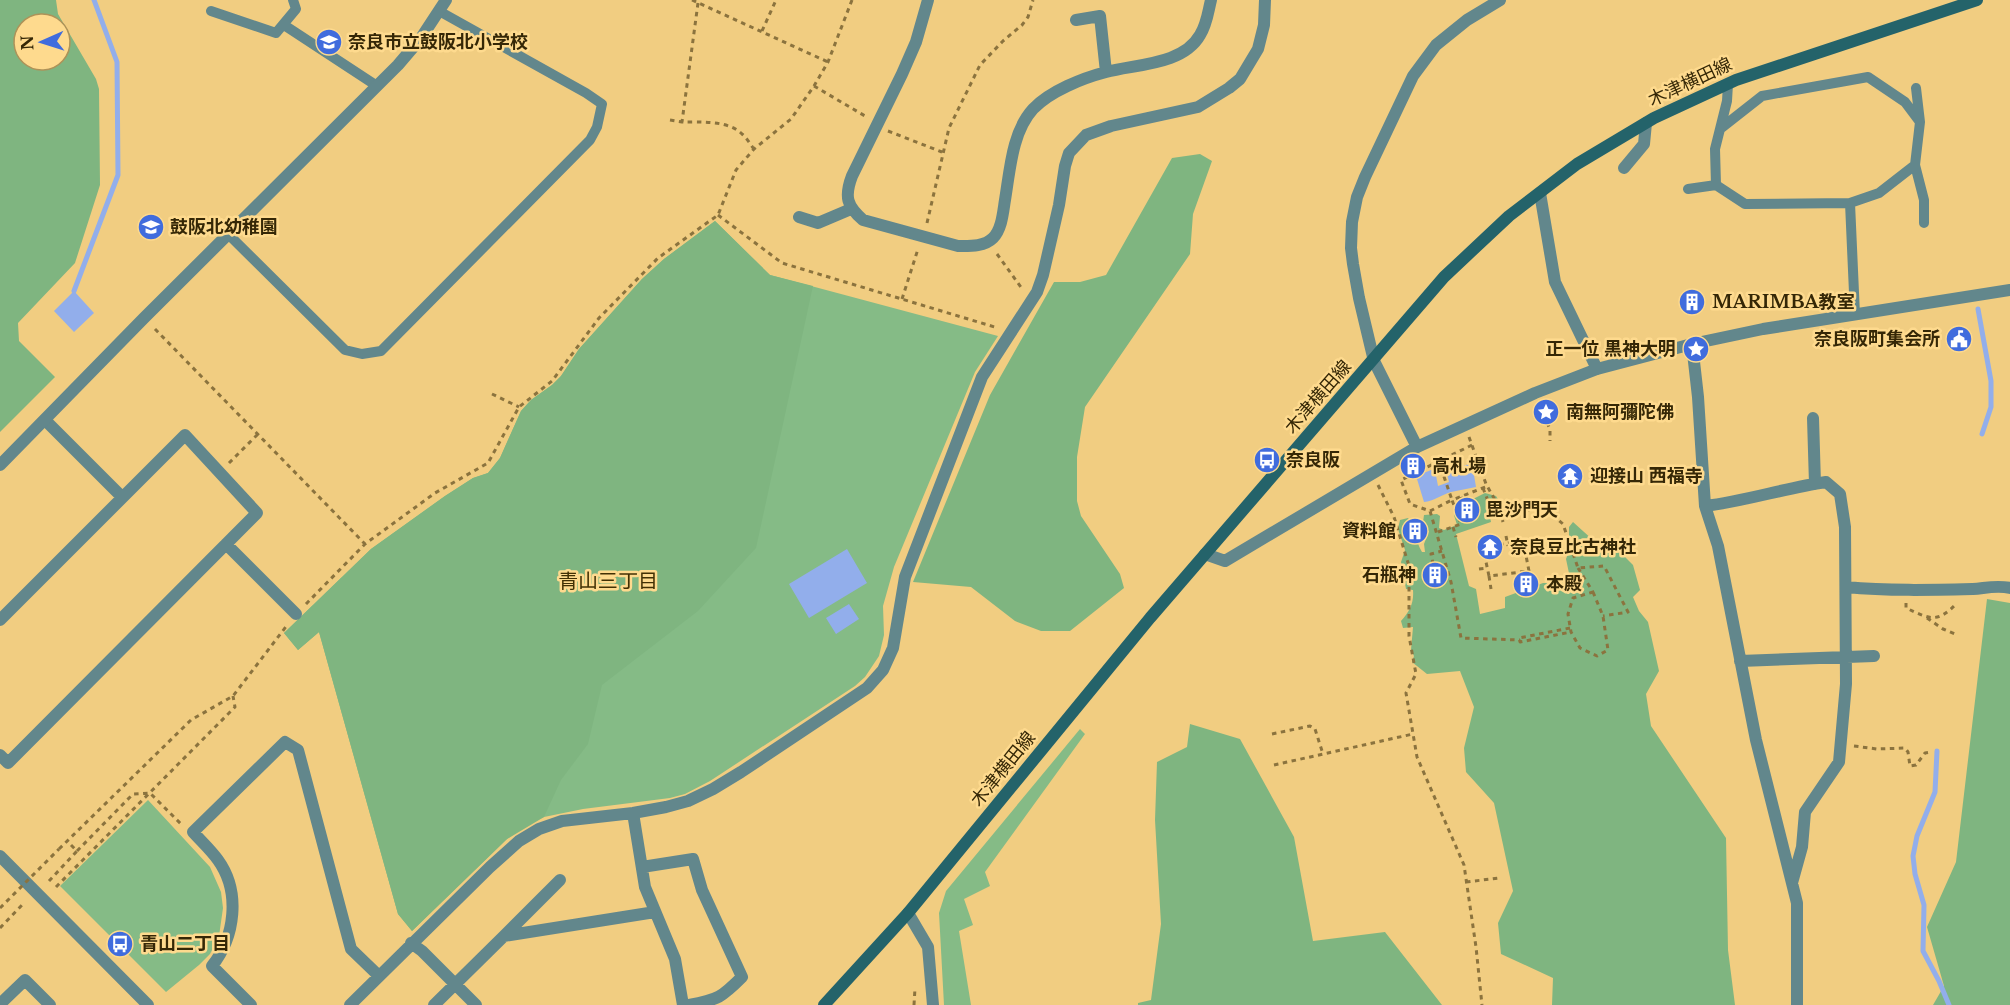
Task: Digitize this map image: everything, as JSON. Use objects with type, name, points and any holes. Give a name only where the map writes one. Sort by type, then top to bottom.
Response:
[{"type":"main road","name":"木津横田線","points":[[824,1005],[908,913],[1205,554],[1444,277],[1509,216],[1577,164],[1646,123],[1728,84],[1876,32],[1977,0]]},
{"type":"street","points":[[928,0],[916,42],[849,185],[850,209],[863,220],[958,246],[970,246],[993,238],[1001,223],[1015,147],[1023,124],[1034,108],[1081,79],[1164,61],[1183,53],[1200,37],[1211,0]]},
{"type":"street","points":[[350,1005],[411,943],[519,841],[539,829],[562,821],[633,813],[688,801],[713,789],[867,688],[883,670],[892,648],[905,577],[982,377],[1037,292],[1043,275],[1069,153],[1086,135],[1111,126],[1198,107],[1229,88],[1240,79],[1258,49],[1264,25],[1265,0]]},
{"type":"street","points":[[1417,447],[1374,360],[1359,298],[1351,248],[1352,222],[1357,197],[1413,76],[1436,45],[1467,20],[1500,0]]},
{"type":"street","points":[[0,465],[398,65],[422,38],[443,5]]},
{"type":"street","points":[[1076,20],[1100,16],[1106,72]]},
{"type":"street","points":[[1624,168],[1644,144],[1646,123]]},
{"type":"street","points":[[1540,193],[1555,282],[1597,369]]},
{"type":"street","points":[[799,217],[818,223],[850,209]]},
{"type":"street","points":[[1205,554],[1225,561],[1417,447],[1535,393],[1597,369],[1692,344],[1763,329],[2010,290]]},
{"type":"street","points":[[1692,344],[1705,506],[1718,546],[1756,740],[1797,903],[1797,1005]]},
{"type":"street","points":[[1812,418],[1815,484]]},
{"type":"street","points":[[45,420],[122,497]]},
{"type":"street","points":[[0,620],[185,435],[257,513],[8,763],[0,755]]},
{"type":"street","points":[[1705,506],[1731,503],[1826,482],[1840,494],[1845,527],[1846,684],[1839,762],[1805,812],[1802,847],[1792,884]]},
{"type":"street","points":[[226,543],[296,614]]},
{"type":"street","points":[[1846,587],[1883,591],[1999,586],[2010,588]]},
{"type":"street","points":[[1740,661],[1874,656]]},
{"type":"street","points":[[251,1005],[212,966],[222,954],[230,932],[233,906],[230,884],[219,861],[193,832],[285,742],[298,750],[351,949],[379,976]]},
{"type":"street","points":[[633,813],[645,887],[675,960],[683,1005]]},
{"type":"street","points":[[0,856],[148,1005]]},
{"type":"street","points":[[642,867],[693,859],[702,890],[742,977],[722,996],[710,1002],[689,1005]]},
{"type":"street","points":[[434,1005],[560,879]]},
{"type":"street","points":[[504,936],[655,912]]},
{"type":"street","points":[[908,913],[928,947],[933,1005]]},
{"type":"street","points":[[411,943],[422,951],[476,1005]]},
{"type":"street","points":[[0,1004],[25,980],[50,1005]]},
{"type":"lane","points":[[211,11],[276,33],[296,9],[293,0]]},
{"type":"lane","points":[[229,235],[345,350],[363,354],[381,351],[590,140],[597,127],[602,104],[443,5]]},
{"type":"lane","points":[[284,25],[377,86]]},
{"type":"lane","points":[[1720,129],[1762,96],[1868,77],[1905,102],[1920,122]]},
{"type":"lane","points":[[1716,185],[1715,149],[1727,100],[1728,84]]},
{"type":"lane","points":[[1916,88],[1920,122],[1915,165],[1924,200],[1924,223]]},
{"type":"lane","points":[[1688,189],[1716,185],[1745,204],[1850,203],[1879,193],[1915,165]]},
{"type":"lane","points":[[1850,203],[1855,315]]},
{"type":"path","points":[[692,0],[828,62]]},
{"type":"path","points":[[761,32],[776,0]]},
{"type":"path","points":[[0,908],[191,720],[233,696],[296,614],[365,544],[435,493],[488,463],[519,407],[552,381],[599,318],[658,258],[718,214],[736,170],[754,149],[791,119],[814,86],[828,62],[852,0]]},
{"type":"path","points":[[902,300],[927,221],[949,128],[980,65],[1022,25],[1028,16],[1033,0]]},
{"type":"path","points":[[682,122],[698,3]]},
{"type":"path","points":[[670,120],[708,122],[729,127],[741,132],[754,149]]},
{"type":"path","points":[[718,214],[782,263],[1011,332]]},
{"type":"path","points":[[988,241],[1030,301]]},
{"type":"path","points":[[144,318],[365,544]]},
{"type":"path","points":[[1535,393],[1549,429],[1551,441]]},
{"type":"path","points":[[492,394],[519,407]]},
{"type":"path","points":[[1465,424],[1488,486],[1499,507],[1502,520],[1536,508],[1554,516],[1563,524],[1578,568],[1593,592],[1603,616],[1608,650],[1598,656],[1580,648],[1571,630],[1568,614],[1573,598],[1593,592]]},
{"type":"path","points":[[220,473],[258,434]]},
{"type":"path","points":[[1430,511],[1410,504],[1401,480],[1472,445]]},
{"type":"path","points":[[1478,461],[1484,458]]},
{"type":"path","points":[[1437,532],[1461,524],[1439,462]]},
{"type":"path","points":[[1372,473],[1394,517],[1409,566],[1409,636],[1416,674],[1406,693],[1417,757],[1460,855],[1467,882],[1482,1005]]},
{"type":"path","points":[[1430,511],[1451,498],[1488,486]]},
{"type":"path","points":[[1483,488],[1488,501]]},
{"type":"path","points":[[1461,496],[1466,509]]},
{"type":"path","points":[[1430,511],[1451,582],[1461,638],[1520,640],[1520,642],[1571,630]]},
{"type":"path","points":[[1453,527],[1455,537]]},
{"type":"path","points":[[1506,536],[1508,544]]},
{"type":"path","points":[[1489,576],[1529,571],[1523,540],[1483,548],[1491,589]]},
{"type":"path","points":[[1435,573],[1431,554],[1443,551]]},
{"type":"path","points":[[1578,568],[1604,566],[1628,612],[1603,616]]},
{"type":"path","points":[[1479,569],[1488,568]]},
{"type":"path","points":[[1927,618],[1945,615],[1971,589]]},
{"type":"path","points":[[1905,590],[1906,608],[1955,634]]},
{"type":"path","points":[[56,887],[235,707],[233,696]]},
{"type":"path","points":[[1272,734],[1310,726],[1315,729],[1323,754]]},
{"type":"path","points":[[1274,765],[1413,734]]},
{"type":"path","points":[[1840,744],[1877,749],[1905,748],[1911,766],[1916,765],[1925,753],[1931,752]]},
{"type":"path","points":[[49,880],[133,794],[150,793],[183,826],[193,832]]},
{"type":"path","points":[[67,842],[77,851]]},
{"type":"path","points":[[1467,882],[1499,879]]},
{"type":"path","points":[[0,928],[22,905]]},
{"type":"green space","points":[[0,0],[56,0],[58,12],[12,12],[12,72],[72,72],[72,38],[96,79],[99,89],[100,185],[75,263],[18,323],[19,341],[55,377],[0,432]]},
{"type":"green space","points":[[1200,154],[1212,161],[1193,214],[1190,254],[1085,407],[1077,457],[1077,501],[1081,516],[1120,574],[1124,588],[1070,631],[1041,631],[1015,621],[971,587],[913,582],[990,395],[1054,282],[1080,282],[1106,275],[1172,158]]},
{"type":"green space","points":[[715,221],[770,275],[998,336],[975,372],[894,567],[883,606],[884,635],[879,656],[865,677],[855,686],[710,781],[685,794],[583,809],[544,817],[529,824],[507,839],[412,931],[398,914],[319,632],[298,650],[284,633],[371,549],[445,496],[473,478],[488,473],[500,458],[521,411],[561,376],[579,349],[642,279],[664,259]]},
{"type":"green space","points":[[715,221],[770,275],[813,286],[756,548],[698,611],[602,685],[588,744],[561,780],[544,817],[507,839],[412,931],[398,914],[319,632],[298,650],[284,633],[371,549],[445,496],[473,478],[488,473],[500,458],[521,411],[561,376],[579,349],[642,279],[664,259]]},
{"type":"green space","points":[[1485,493],[1496,496],[1501,504],[1496,513],[1490,517],[1491,522],[1456,534],[1469,586],[1476,589],[1480,614],[1505,608],[1505,597],[1543,583],[1560,583],[1570,578],[1566,559],[1569,551],[1569,527],[1573,522],[1594,541],[1595,551],[1599,547],[1615,547],[1633,565],[1640,590],[1633,597],[1639,611],[1648,622],[1659,671],[1646,694],[1651,726],[1726,838],[1728,950],[1735,1005],[1552,1005],[1553,978],[1501,954],[1498,923],[1513,891],[1494,803],[1466,772],[1464,748],[1474,707],[1460,671],[1427,674],[1412,662],[1414,656],[1411,650],[1413,627],[1403,628],[1401,621],[1411,607],[1413,590],[1406,589],[1401,562],[1405,550],[1398,529],[1400,520],[1408,518],[1422,552],[1425,552],[1424,544],[1429,531],[1426,530],[1423,522],[1424,515],[1437,514],[1440,516],[1439,528],[1444,530],[1457,525],[1454,515],[1461,506],[1469,506],[1469,501]]},
{"type":"green space","points":[[1987,599],[2010,603],[2010,1005],[1933,1005],[1944,986],[1927,927],[1956,862]]},
{"type":"green space","points":[[1190,724],[1240,739],[1294,837],[1313,941],[1385,932],[1442,1005],[1138,1005],[1138,1003],[1151,1000],[1161,924],[1155,820],[1157,762],[1187,747]]},
{"type":"green space","points":[[1080,729],[1085,734],[985,872],[990,886],[964,899],[973,925],[959,931],[971,1005],[944,1005],[939,913],[946,891]]},
{"type":"green space","points":[[148,800],[210,867],[221,892],[223,908],[219,936],[210,954],[166,992],[60,886]]},
{"type":"water","points":[[74,291],[94,313],[74,332],[54,311]]},
{"type":"water","points":[[1470,464],[1476,487],[1451,492],[1424,502],[1417,479],[1419,475],[1435,470],[1438,486],[1449,482],[1447,474],[1457,467]]},
{"type":"water","points":[[847,549],[867,583],[809,618],[789,584]]},
{"type":"water","points":[[849,604],[859,619],[836,634],[826,618]]},
{"type":"waterway","points":[[74,291],[118,175],[117,62],[94,0]]},
{"type":"waterway","points":[[1978,309],[1991,381],[1991,407],[1982,434]]},
{"type":"waterway","points":[[1937,751],[1935,792],[1917,836],[1913,856],[1915,874],[1924,905],[1923,951],[1949,1005]]},
{"type":"place","name":"奈良市立鼓阪北小学校","points":[[329,42]]},
{"type":"place","name":"鼓阪北幼稚園","points":[[151,227]]},
{"type":"place","name":"MARIMBA教室","points":[[1692,302]]},
{"type":"place","name":"奈良阪町集会所","points":[[1959,339]]},
{"type":"place","name":"正一位 黒神大明","points":[[1696,349]]},
{"type":"place","name":"南無阿彌陀佛","points":[[1546,412]]},
{"type":"place","name":"奈良阪","points":[[1267,460]]},
{"type":"place","name":"高札場","points":[[1413,466]]},
{"type":"place","name":"迎接山 西福寺","points":[[1570,476]]},
{"type":"place","name":"毘沙門天","points":[[1467,510]]},
{"type":"place","name":"資料館","points":[[1415,531]]},
{"type":"place","name":"奈良豆比古神社","points":[[1490,547]]},
{"type":"place","name":"石瓶神","points":[[1435,575]]},
{"type":"place","name":"本殿","points":[[1526,584]]},
{"type":"place","name":"青山二丁目","points":[[120,944]]},
{"type":"district","name":"青山三丁目","points":[[608,581]]}]
